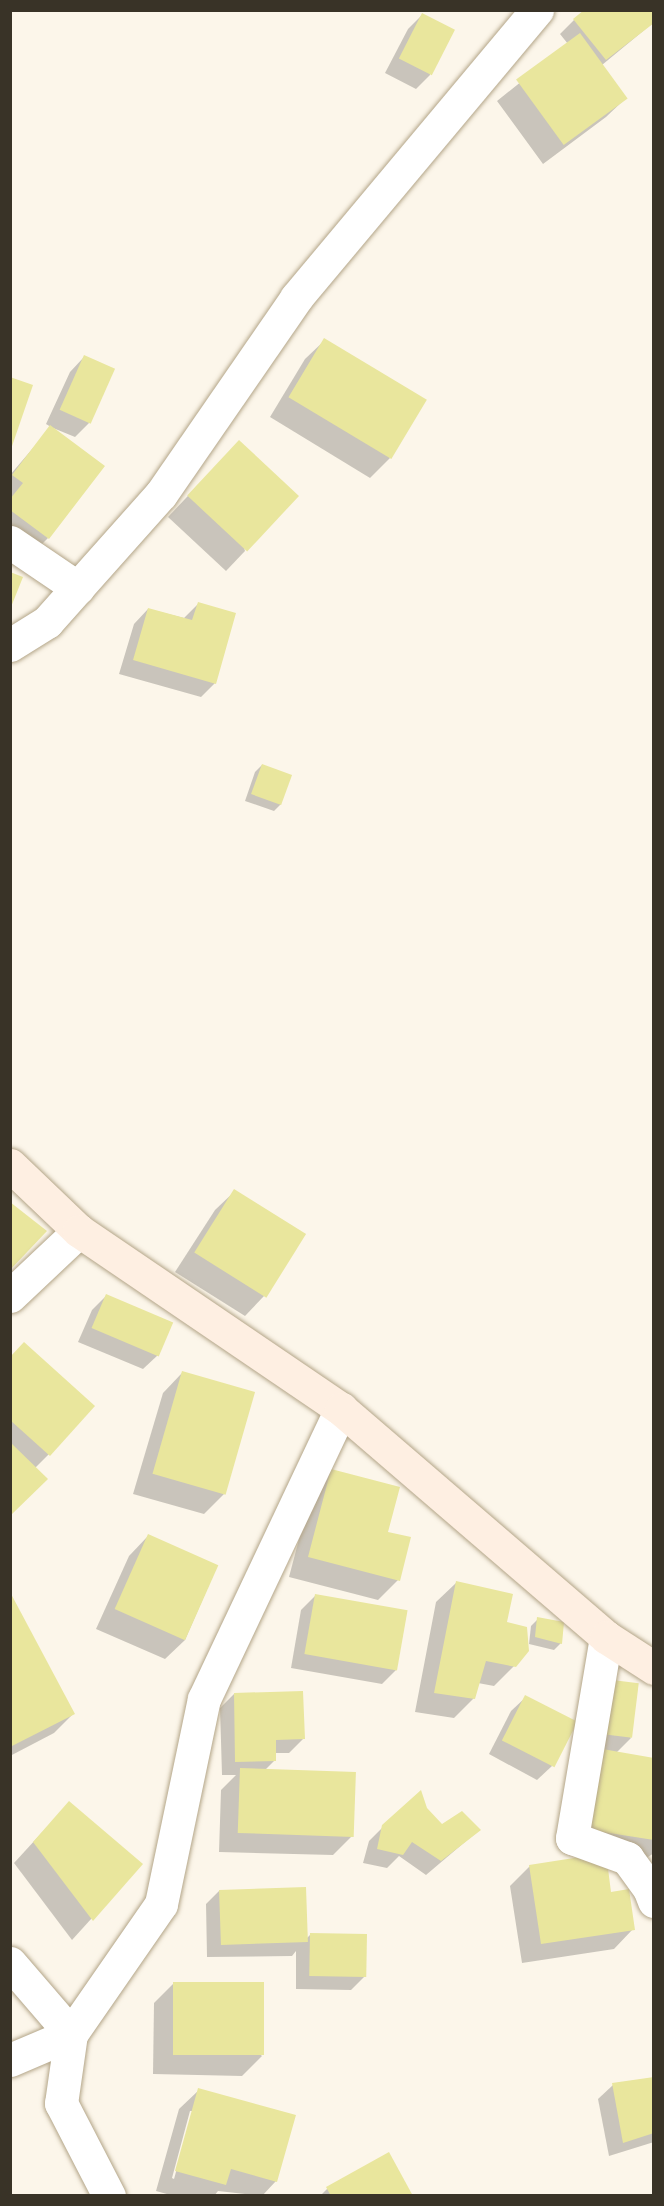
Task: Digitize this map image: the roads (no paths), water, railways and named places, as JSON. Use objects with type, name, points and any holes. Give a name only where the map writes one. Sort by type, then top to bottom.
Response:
[{"type":"street","points":[[10,645],[47,622],[161,494],[296,298],[537,10]]},
{"type":"street","points":[[10,542],[78,588]]},
{"type":"street","points":[[10,1165],[79,1231],[341,1409],[606,1637],[654,1668]]},
{"type":"street","points":[[10,1296],[79,1231]]},
{"type":"street","points":[[109,2196],[61,2103],[71,2034],[161,1904],[204,1699],[341,1409]]},
{"type":"street","points":[[606,1637],[572,1838],[627,1858],[649,1888],[654,1901]]},
{"type":"street","points":[[10,1963],[71,2034]]},
{"type":"street","points":[[10,2060],[71,2034]]}]
